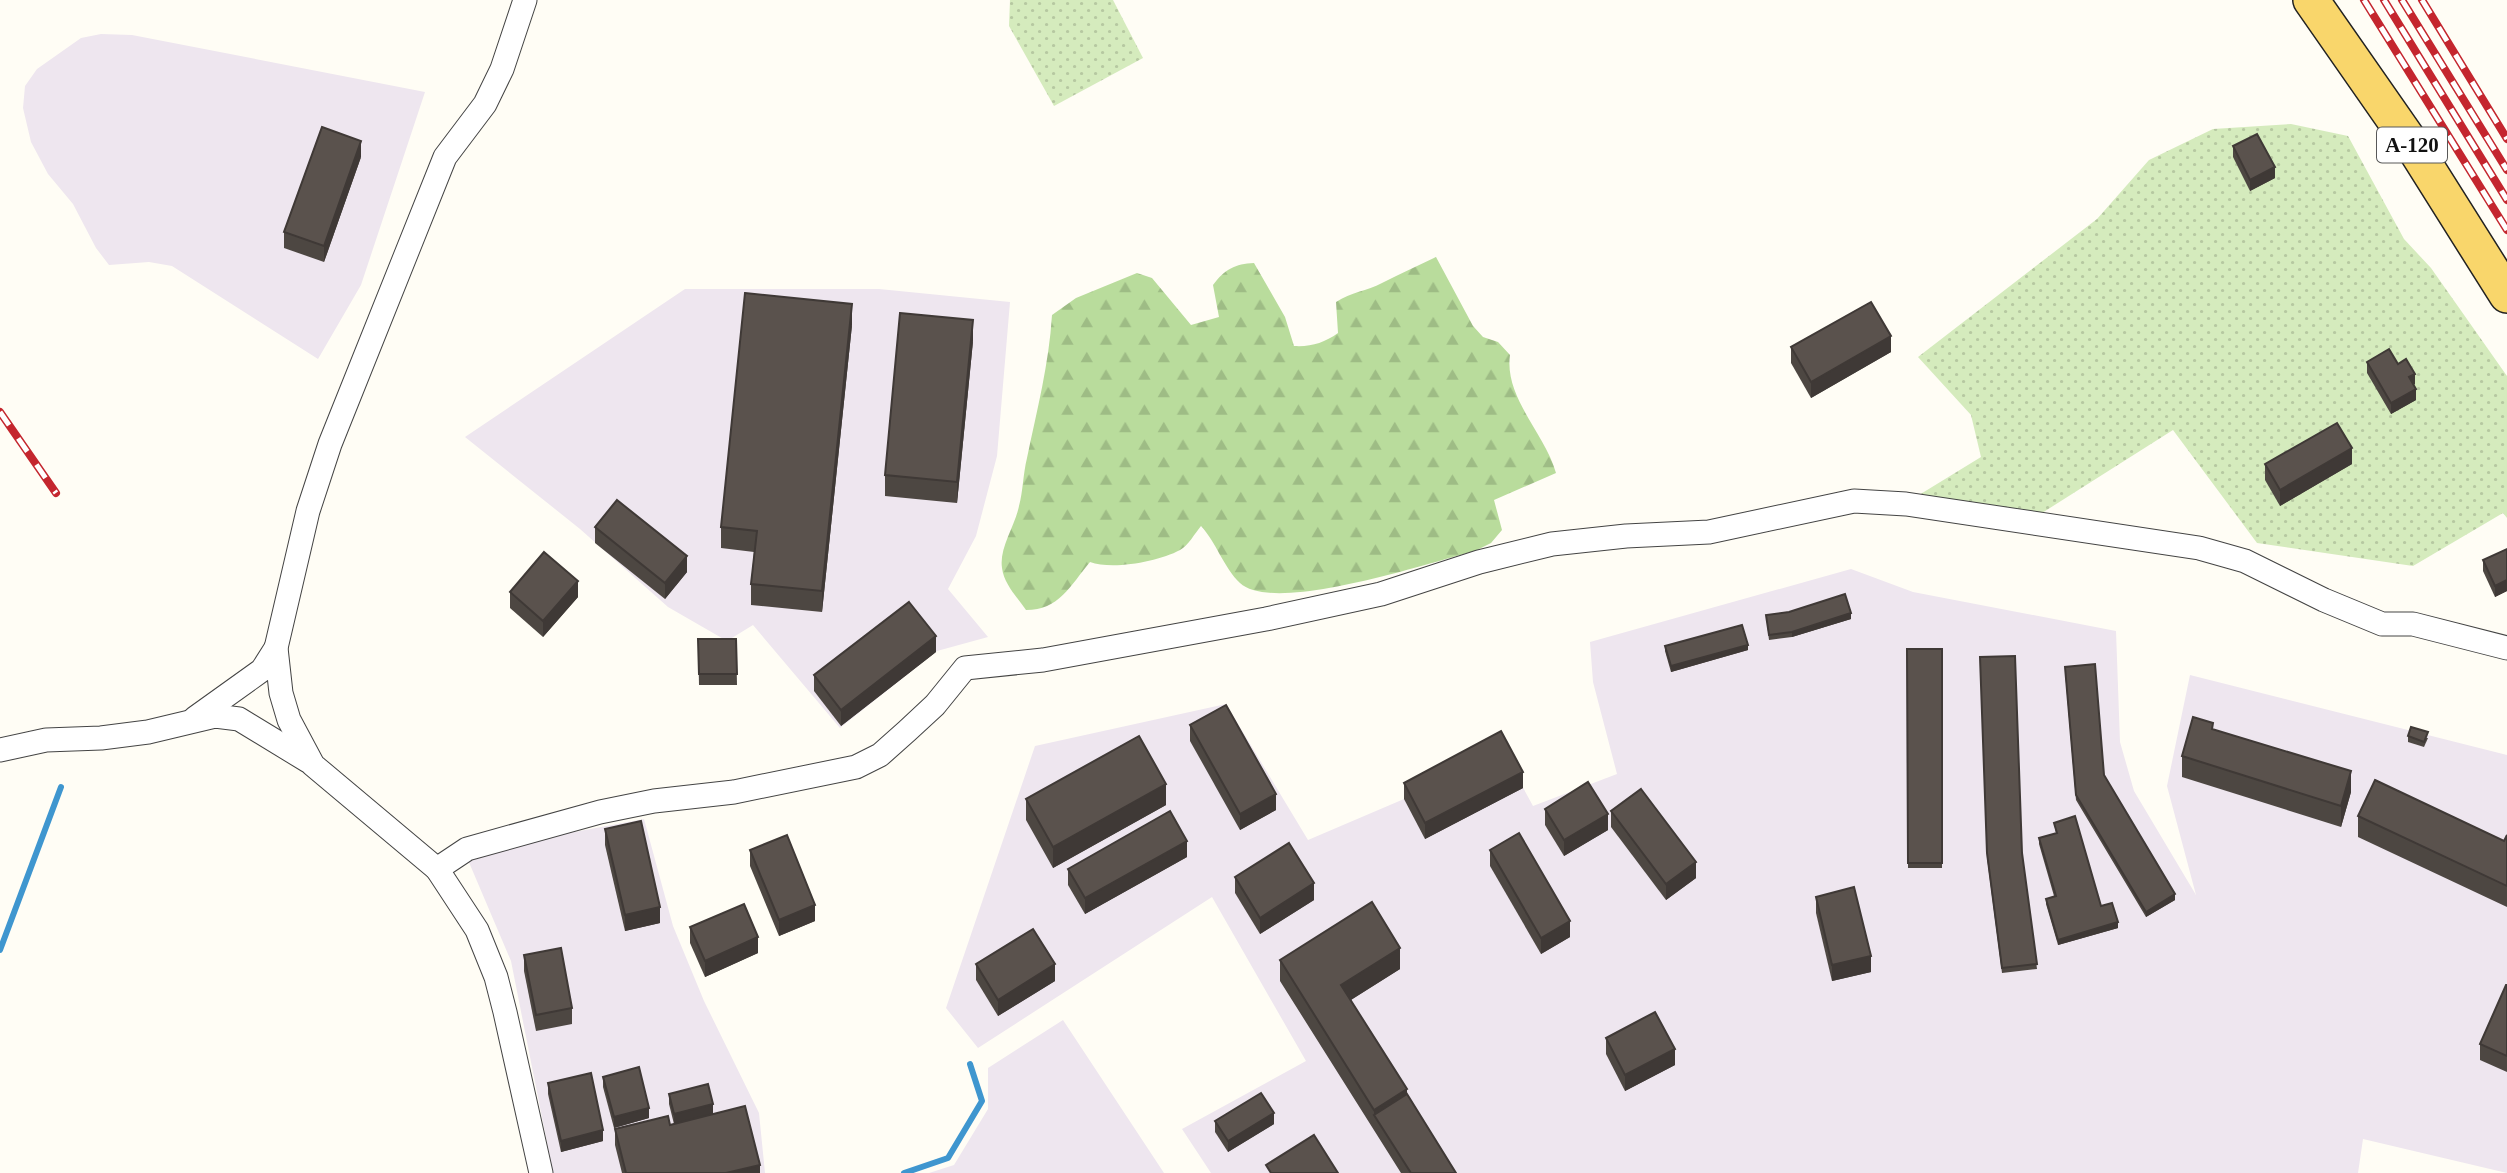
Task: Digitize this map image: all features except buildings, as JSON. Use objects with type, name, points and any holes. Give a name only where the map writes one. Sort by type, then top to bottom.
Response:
[{"type":"main road","name":"А-120","points":[[2311,0],[2374,87],[2507,295]]},
{"type":"street","points":[[193,720],[262,670],[276,648],[309,511],[330,444],[445,157],[485,104],[502,69],[525,0]]},
{"type":"street","points":[[437,869],[467,849],[600,812],[734,792],[856,767],[880,755],[907,731],[935,705],[965,668],[1056,658],[1266,619],[1381,594],[1479,562],[1552,544],[1626,536],[1709,532],[1854,501],[1906,504],[2199,548],[2245,561],[2324,600],[2382,624],[2413,624],[2507,648]]},
{"type":"street","points":[[276,648],[281,693],[289,720],[313,765]]},
{"type":"street","points":[[0,750],[46,740],[148,732],[215,716],[239,719],[313,765],[437,869],[477,930],[496,977],[540,1170]]},
{"type":"shaded area","points":[[101,34],[132,35],[425,92],[361,285],[318,359],[172,266],[149,262],[109,265],[96,248],[73,204],[48,174],[31,142],[23,108],[25,86],[37,69],[81,38]]},
{"type":"shaded area","points":[[685,289],[879,289],[1010,302],[997,456],[976,536],[948,589],[988,637],[937,651],[840,728],[753,625],[727,641],[668,607],[580,529],[465,437]]},
{"type":"shaded area","points":[[1851,569],[1913,592],[2116,631],[2120,742],[2134,791],[2196,895],[2167,786],[2190,675],[2507,755],[2507,1173],[2363,1139],[2358,1173],[1211,1173],[1182,1129],[1306,1061],[1212,897],[978,1048],[946,1008],[1035,746],[1226,704],[1308,840],[1404,799],[1501,747],[1533,806],[1617,774],[1593,682],[1590,642]]},
{"type":"shaded area","points":[[644,819],[673,926],[704,1001],[759,1113],[765,1173],[553,1173],[511,961],[468,860],[569,833]]},
{"type":"shaded area","points":[[1063,1020],[1164,1173],[929,1173],[954,1165],[988,1109],[988,1068]]},
{"type":"green space","points":[[1010,0],[1113,0],[1143,58],[1054,106],[1009,26]]},
{"type":"green space","points":[[2291,124],[2348,136],[2404,239],[2431,268],[2507,376],[2507,518],[2503,513],[2413,566],[2257,543],[2173,430],[2031,520],[1919,495],[1981,457],[1971,415],[1918,357],[2097,219],[2149,160],[2213,129]]},
{"type":"green space","points":[[1436,257],[1473,326],[1483,337],[1498,342],[1510,355],[1513,386],[1551,458],[1556,473],[1494,500],[1502,530],[1491,543],[1475,551],[1354,583],[1285,593],[1258,591],[1240,583],[1201,526],[1183,548],[1160,558],[1122,565],[1090,562],[1070,588],[1055,601],[1047,606],[1026,610],[1005,579],[1002,560],[1020,500],[1045,369],[1052,315],[1076,298],[1137,273],[1152,278],[1191,325],[1219,317],[1213,285],[1226,271],[1254,263],[1285,317],[1294,346],[1312,345],[1338,333],[1336,302]]},
{"type":"waterway","points":[[0,950],[61,787]]},
{"type":"waterway","points":[[904,1173],[948,1158],[982,1101],[970,1064]]},
{"type":"railway","points":[[2364,0],[2507,230]]},
{"type":"railway","points":[[2384,0],[2507,200]]},
{"type":"railway","points":[[2402,0],[2507,170]]},
{"type":"railway","points":[[2422,0],[2507,139]]},
{"type":"railway","points":[[0,412],[56,493]]}]
